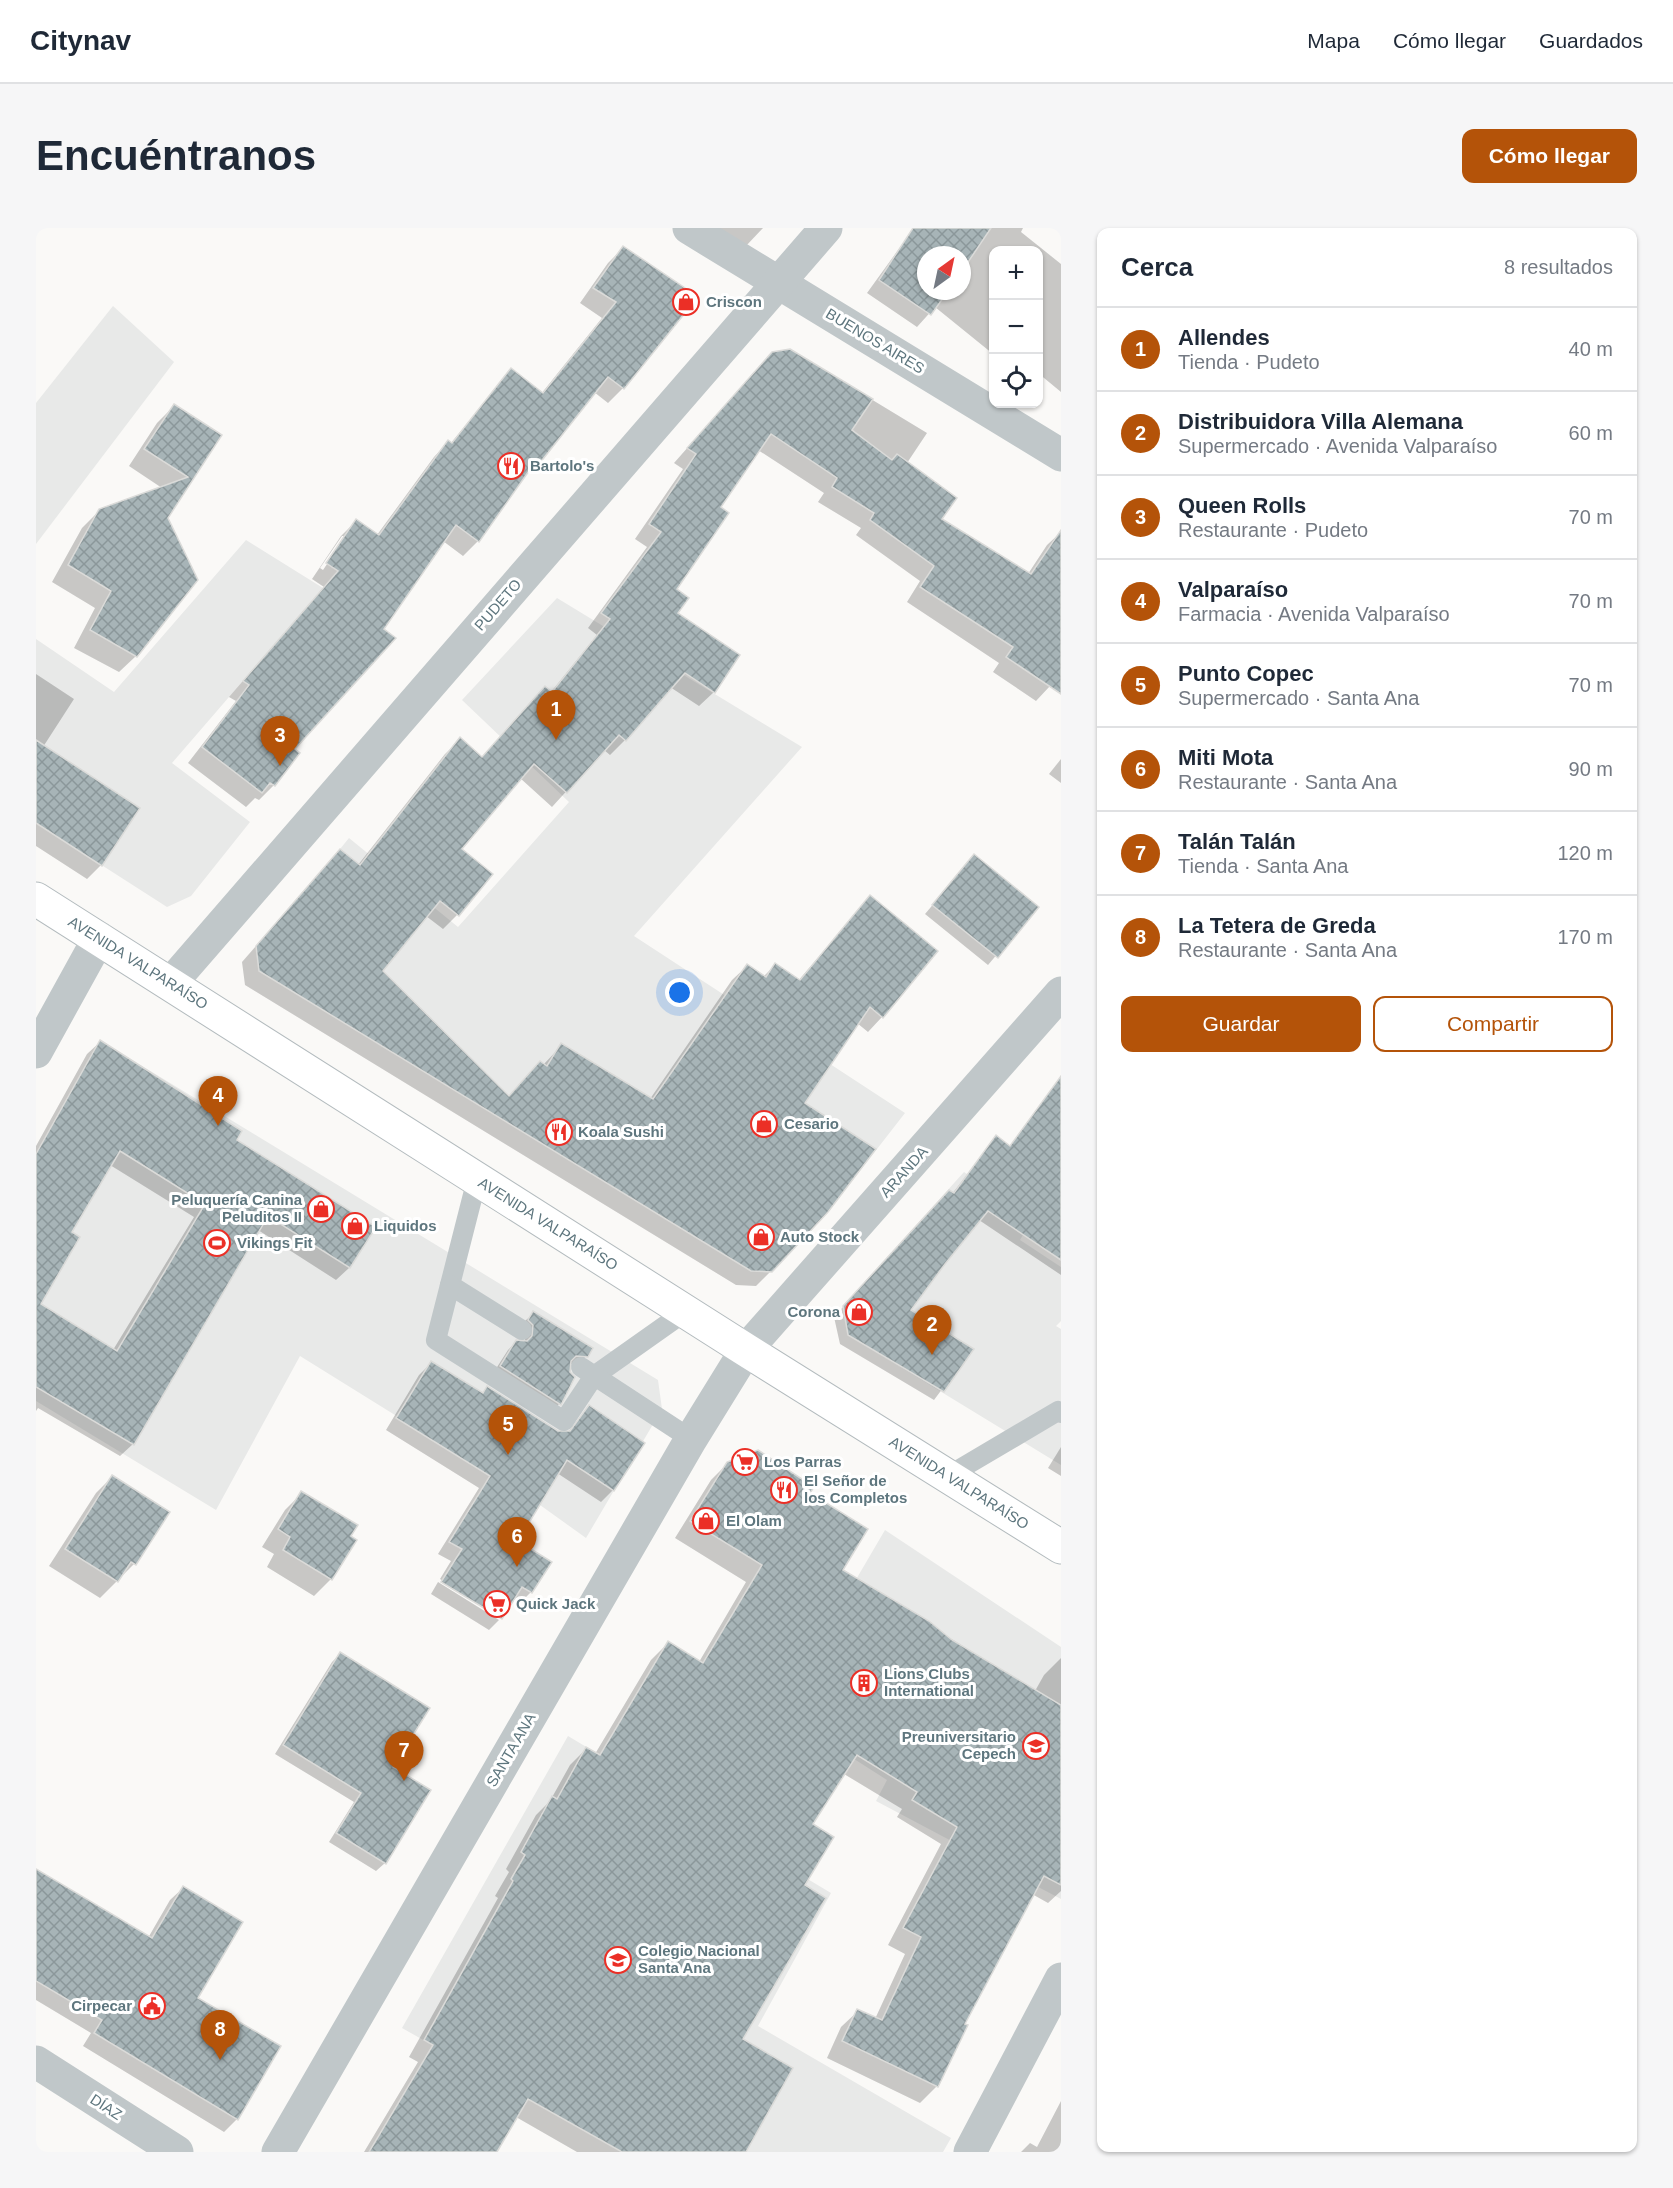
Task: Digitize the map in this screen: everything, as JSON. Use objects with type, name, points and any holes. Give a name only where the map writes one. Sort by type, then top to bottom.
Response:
[{"type":"main road","name":"AVENIDA VALPARAÍSO","points":[[36,899],[746,1350],[1061,1546]]},
{"type":"street","name":"BUENOS AIRES","points":[[689,228],[1061,455]]},
{"type":"street","name":"PUDETO","points":[[171,983],[826,228]]},
{"type":"street","points":[[36,1052],[99,938]]},
{"type":"street","name":"ARANDA","points":[[746,1350],[1057,1005]]},
{"type":"street","name":"SANTA ANA","points":[[278,2152],[691,1439],[746,1350]]},
{"type":"street","points":[[970,2152],[1061,1979]]},
{"type":"street","name":"DÍAZ","points":[[36,2062],[177,2152]]},
{"type":"lane","points":[[477,1179],[436,1340],[465,1359],[564,1421],[588,1372],[686,1311]]},
{"type":"lane","points":[[450,1285],[522,1330]]},
{"type":"lane","points":[[588,1372],[691,1439]]},
{"type":"lane","points":[[948,1476],[1058,1411],[1061,1413]]},
{"type":"shaded area","points":[[113,306],[174,362],[36,544],[36,403]]},
{"type":"shaded area","points":[[246,540],[323,588],[172,763],[250,822],[191,896],[167,907],[36,823],[36,639],[114,692]]},
{"type":"shaded area","points":[[557,598],[802,747],[634,936],[905,1113],[828,1212],[772,1272],[751,1271],[495,1113],[296,903],[349,838],[458,927],[569,802],[462,700]]},
{"type":"shaded area","points":[[106,1044],[658,1380],[662,1409],[586,1538],[540,1505],[300,1356],[216,1510],[36,1401],[36,1154],[96,1047]]},
{"type":"shaded area","points":[[964,1172],[1032,1219],[1020,1240],[1061,1267],[1061,1321],[1056,1326],[1061,1329],[1061,1465],[848,1335],[843,1306]]},
{"type":"shaded area","points":[[885,1530],[1061,1647],[1061,1899],[876,1801],[887,1780],[779,1711]]},
{"type":"shaded area","name":"Colegio Nacional Santa Ana","points":[[568,1736],[831,1893],[758,2026],[951,2138],[943,2152],[622,2152],[402,2028]]},
{"type":"building","points":[[913,228],[991,228],[971,258],[971,246],[917,246],[917,300],[942,300],[931,315],[879,280]]},
{"type":"building","points":[[623,246],[685,288],[689,308],[624,389],[608,377],[539,464],[536,461],[479,542],[456,525],[384,629],[396,638],[295,749],[300,753],[275,786],[270,783],[262,793],[202,747],[249,685],[243,681],[338,571],[326,563],[356,519],[379,535],[448,440],[452,443],[511,368],[543,393],[616,302],[593,288]]},
{"type":"building","points":[[790,349],[873,399],[852,430],[892,460],[897,454],[957,498],[942,519],[1031,574],[1061,530],[1061,694],[1006,657],[1013,647],[920,587],[934,566],[870,520],[874,513],[832,487],[837,478],[771,434],[721,507],[729,513],[677,589],[689,598],[678,613],[740,655],[715,693],[685,673],[626,741],[619,735],[567,793],[534,764],[462,849],[493,874],[459,916],[440,901],[383,971],[509,1096],[540,1061],[547,1066],[561,1043],[653,1099],[747,964],[766,977],[775,963],[800,980],[870,895],[938,951],[883,1018],[870,1007],[805,1103],[876,1149],[828,1212],[772,1272],[751,1271],[259,971],[256,946],[340,849],[360,865],[460,737],[482,757],[545,686],[552,692],[610,619],[601,613],[661,532],[649,524],[696,454],[687,448],[772,352]]},
{"type":"building","points":[[174,404],[222,435],[168,518],[198,580],[137,657],[90,630],[111,591],[68,565],[99,509],[188,477],[144,449]]},
{"type":"building","points":[[36,740],[140,808],[102,866],[36,823]]},
{"type":"building","points":[[974,854],[1039,907],[998,958],[932,905]]},
{"type":"building","points":[[100,1040],[242,1131],[237,1140],[376,1227],[350,1268],[268,1216],[134,1445],[36,1387],[36,1154]],"holes":[[[120,1151],[205,1204],[117,1351],[41,1304],[80,1237],[72,1232]]]},
{"type":"building","points":[[1061,1076],[1061,1260],[988,1211],[911,1310],[974,1349],[944,1392],[848,1335],[843,1306],[949,1190],[954,1193],[996,1135],[1010,1146]]},
{"type":"building","points":[[533,1311],[593,1348],[588,1357],[576,1356],[571,1361],[570,1372],[575,1377],[561,1405],[500,1366],[516,1340],[527,1341],[532,1336],[533,1325],[528,1320]]},
{"type":"building","points":[[431,1361],[483,1393],[487,1386],[558,1431],[570,1431],[589,1405],[645,1443],[614,1491],[567,1460],[518,1541],[552,1562],[532,1593],[522,1587],[502,1619],[441,1582],[462,1549],[449,1542],[490,1476],[396,1418]]},
{"type":"building","points":[[758,1450],[814,1487],[810,1493],[868,1529],[843,1570],[929,1621],[952,1640],[1061,1705],[1061,1885],[1044,1876],[965,2024],[968,2025],[938,2087],[842,2041],[857,2009],[882,2020],[921,1937],[903,1928],[957,1827],[912,1800],[917,1792],[857,1755],[813,1824],[834,1837],[805,1885],[826,1898],[743,2039],[793,2068],[746,2152],[622,2152],[528,2099],[497,2152],[369,2152],[433,2045],[424,2040],[513,1881],[511,1879],[525,1855],[521,1852],[552,1796],[557,1799],[586,1747],[600,1755],[668,1641],[703,1663],[762,1565],[690,1521],[727,1462]]},
{"type":"building","points":[[112,1475],[170,1512],[136,1565],[131,1562],[118,1582],[65,1549]]},
{"type":"building","points":[[301,1491],[358,1525],[351,1536],[357,1540],[332,1580],[283,1550],[290,1537],[278,1529]]},
{"type":"building","points":[[340,1652],[430,1708],[393,1767],[431,1790],[386,1864],[336,1833],[361,1793],[283,1745]]},
{"type":"building","points":[[36,1869],[152,1938],[183,1886],[243,1922],[198,1998],[281,2046],[238,2120],[94,2033],[102,2020],[36,1981]]},
{"type":"place","name":"Criscon","points":[[686,302]]},
{"type":"place","name":"Bartolo's","points":[[511,466]]},
{"type":"place","name":"Allendes","points":[[556,740]]},
{"type":"place","name":"Queen Rolls","points":[[280,766]]},
{"type":"place","name":"Cesario","points":[[764,1124]]},
{"type":"place","name":"Valparaíso","points":[[218,1126]]},
{"type":"place","name":"Koala Sushi","points":[[559,1132]]},
{"type":"place","name":"Peluquería Canina Peluditos II","points":[[321,1209]]},
{"type":"place","name":"Liquidos","points":[[355,1226]]},
{"type":"place","name":"Auto Stock","points":[[761,1237]]},
{"type":"place","name":"Vikings Fit","points":[[217,1243]]},
{"type":"place","name":"Corona","points":[[859,1312]]},
{"type":"place","name":"Distribuidora Villa Alemana","points":[[932,1355]]},
{"type":"place","name":"Punto Copec","points":[[508,1455]]},
{"type":"place","name":"Los Parras","points":[[745,1462]]},
{"type":"place","name":"El Señor de los Completos","points":[[784,1490]]},
{"type":"place","name":"El Olam","points":[[706,1521]]},
{"type":"place","name":"Miti Mota","points":[[517,1567]]},
{"type":"place","name":"Quick Jack","points":[[497,1604]]},
{"type":"place","name":"Lions Clubs International","points":[[864,1683]]},
{"type":"place","name":"Preuniversitario Cepech","points":[[1036,1746]]},
{"type":"place","name":"Talán Talán","points":[[404,1781]]},
{"type":"place","name":"Colegio Nacional Santa Ana","points":[[618,1960]]},
{"type":"place","name":"Cirpecar","points":[[152,2006]]},
{"type":"place","name":"La Tetera de Greda","points":[[220,2060]]}]
